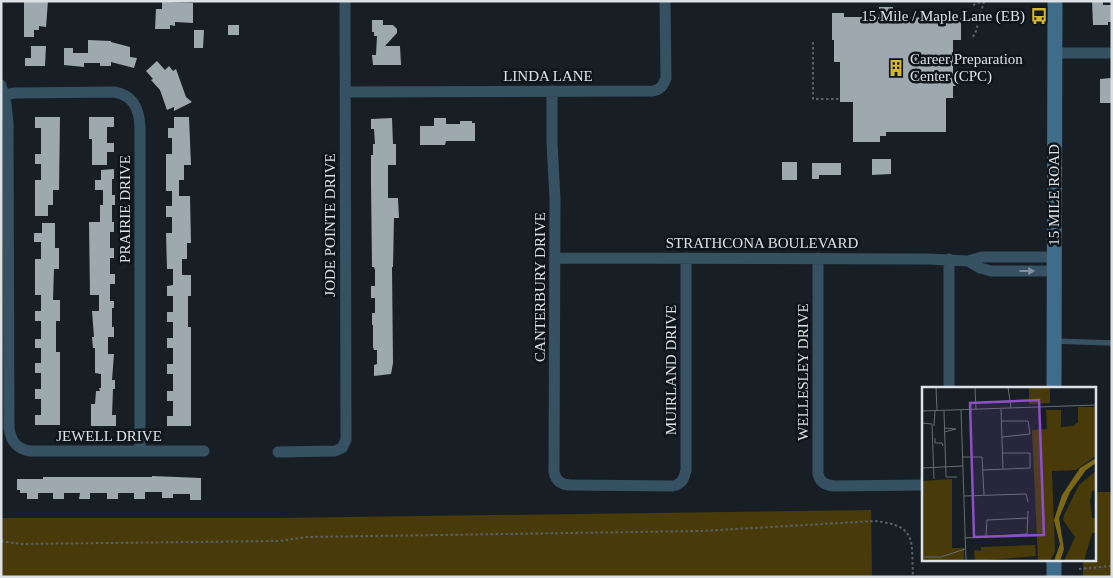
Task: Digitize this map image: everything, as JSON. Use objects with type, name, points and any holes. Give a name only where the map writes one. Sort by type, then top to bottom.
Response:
[{"type":"main road","name":"15 MILE ROAD","points":[[1054,387],[1055,1]]},
{"type":"main road","points":[[1054,560],[1054,577]]},
{"type":"street","name":"JODE POINTE DRIVE","points":[[278,452],[335,451],[342,448],[346,440],[345,1]]},
{"type":"street","name":"LINDA LANE","points":[[346,92],[659,90],[664,85],[666,78],[666,1]]},
{"type":"street","points":[[1055,53],[1112,53]]},
{"type":"street","name":"JEWELL DRIVE","points":[[3,90],[8,123],[9,428],[10,436],[15,445],[22,450],[30,451],[204,451]]},
{"type":"street","name":"PRAIRIE DRIVE","points":[[3,90],[15,93],[114,92],[129,98],[138,109],[140,126],[140,451]]},
{"type":"street","name":"CANTERBURY DRIVE","points":[[552,91],[555,258],[554,472],[560,482],[571,485],[673,486],[678,485],[682,481]]},
{"type":"street","name":"STRATHCONA BOULEVARD","points":[[555,258],[818,258],[949,259],[968,261],[982,257],[1007,257],[1054,264]]},
{"type":"street","points":[[1007,257],[1007,271]]},
{"type":"street","name":"MUIRLAND DRIVE","points":[[682,481],[686,470],[686,258]]},
{"type":"street","name":"WELLESLEY DRIVE","points":[[818,258],[818,474],[820,480],[834,486],[922,485]]},
{"type":"street","points":[[949,259],[949,387]]},
{"type":"street","name":"STRATHCONA BOULEVARD","points":[[968,261],[980,268],[1007,271],[1054,264]]},
{"type":"lane","points":[[1054,341],[1112,343]]},
{"type":"path","points":[[973,5],[984,1]]},
{"type":"path","points":[[973,37],[984,1]]},
{"type":"path","points":[[813,42],[813,99],[840,99]]},
{"type":"path","points":[[1,541],[20,544],[279,541],[307,537],[701,531],[875,521],[892,523],[904,528],[912,541],[913,577]]},
{"type":"path","points":[[1079,569],[1112,566]]},
{"type":"shaded area","points":[[1096,492],[1112,492],[1112,577],[1083,577],[1083,560],[1096,560]]},
{"type":"shaded area","points":[[871,510],[872,577],[1,577],[1,518],[278,518]]},
{"type":"building","points":[[24,1],[48,1],[46,27],[39,26],[39,30],[34,30],[34,37],[24,37]]},
{"type":"building","points":[[1092,1],[1103,1],[1103,5],[1112,5],[1112,22],[1108,22],[1108,25],[1093,25]]},
{"type":"building","points":[[162,2],[193,3],[193,23],[175,22],[175,26],[170,25],[170,29],[155,29],[156,9],[162,9]]},
{"type":"building","name":"Career Preparation Center (CPC)","points":[[879,7],[893,7],[893,17],[961,18],[961,40],[953,40],[953,75],[956,75],[956,86],[953,86],[953,98],[946,98],[946,132],[886,132],[886,136],[880,136],[880,142],[853,142],[853,102],[840,102],[840,62],[834,62],[832,13],[844,13],[844,17],[879,17]]},
{"type":"building","points":[[372,20],[383,20],[383,25],[393,25],[397,29],[397,33],[385,46],[400,46],[401,65],[373,65],[372,55],[376,55],[377,36],[374,36],[374,32],[372,32]]},
{"type":"building","points":[[228,25],[239,25],[239,35],[228,35]]},
{"type":"building","points":[[194,30],[204,30],[203,48],[194,48]]},
{"type":"building","points":[[88,40],[111,41],[130,47],[130,57],[137,58],[134,68],[111,62],[111,66],[100,66],[100,63],[84,63],[84,67],[64,65],[64,48],[73,48],[73,53],[88,53]]},
{"type":"building","points":[[31,46],[46,46],[45,66],[25,66],[25,58],[31,58]]},
{"type":"building","points":[[157,61],[165,70],[169,66],[173,71],[176,69],[186,97],[192,102],[174,111],[174,107],[167,110],[160,90],[146,71]]},
{"type":"building","points":[[1111,78],[1112,103],[1100,103],[1100,79]]},
{"type":"building","points":[[35,117],[60,117],[59,190],[53,190],[53,205],[48,205],[48,216],[35,216],[35,180],[41,180],[41,164],[35,164],[35,154],[41,154],[41,128],[35,128]]},
{"type":"building","points":[[89,117],[114,117],[114,127],[107,127],[107,143],[114,143],[114,152],[107,152],[107,165],[92,165],[92,139],[89,139]]},
{"type":"building","points":[[174,117],[189,117],[191,165],[184,165],[184,180],[179,180],[179,196],[190,196],[191,243],[187,243],[187,259],[182,259],[182,275],[191,275],[191,296],[188,296],[188,327],[191,327],[191,426],[167,426],[167,416],[173,416],[173,401],[167,401],[167,391],[173,391],[173,374],[167,374],[167,364],[173,364],[173,348],[167,348],[167,338],[173,338],[173,322],[167,322],[167,312],[173,312],[173,296],[167,296],[167,286],[173,285],[173,269],[167,269],[166,233],[172,233],[172,217],[166,217],[166,206],[172,206],[172,191],[166,191],[166,154],[172,154],[172,138],[168,138],[168,128],[174,128]]},
{"type":"building","points":[[392,118],[393,144],[396,144],[396,165],[388,165],[388,198],[398,198],[399,218],[394,218],[392,267],[393,363],[391,374],[374,376],[374,365],[377,364],[377,350],[374,350],[373,347],[372,325],[372,313],[375,313],[375,298],[371,298],[371,286],[375,286],[375,270],[372,267],[371,155],[373,155],[373,144],[375,144],[374,129],[371,129],[371,119]]},
{"type":"building","points":[[434,118],[446,118],[446,124],[460,124],[460,121],[472,121],[472,123],[475,123],[475,141],[446,141],[445,145],[420,145],[420,126],[434,126]]},
{"type":"building","points":[[872,159],[891,159],[891,174],[872,175]]},
{"type":"building","points":[[782,162],[797,162],[797,180],[782,180]]},
{"type":"building","points":[[812,163],[841,163],[841,175],[819,175],[819,179],[812,179]]},
{"type":"building","points":[[114,169],[112,195],[115,195],[115,205],[112,205],[112,222],[114,222],[114,232],[110,232],[110,248],[114,248],[114,258],[110,258],[110,274],[115,274],[115,284],[110,284],[110,301],[114,301],[112,327],[114,327],[114,337],[108,337],[108,354],[114,354],[112,380],[115,380],[115,389],[113,389],[112,415],[116,415],[116,426],[91,426],[91,404],[95,404],[96,391],[100,391],[99,388],[101,388],[101,374],[95,373],[95,348],[93,348],[92,337],[94,337],[92,311],[99,311],[99,295],[90,295],[89,222],[100,222],[100,205],[103,205],[103,190],[95,190],[95,180],[101,180],[101,170]]},
{"type":"building","points":[[42,223],[55,223],[55,248],[59,248],[59,269],[54,269],[53,300],[60,300],[60,321],[56,321],[56,352],[60,352],[60,425],[35,425],[35,415],[41,415],[41,399],[35,399],[35,389],[41,389],[41,373],[35,373],[35,363],[41,363],[41,348],[35,348],[35,339],[41,339],[41,321],[35,321],[35,311],[41,311],[41,295],[35,295],[35,259],[41,259],[41,242],[34,242],[34,233],[42,233]]},
{"type":"building","points":[[152,476],[201,478],[201,500],[190,500],[190,494],[173,494],[173,498],[162,498],[162,492],[145,492],[145,499],[134,499],[134,493],[118,493],[118,499],[107,499],[107,493],[90,493],[90,499],[79,499],[80,493],[64,493],[64,499],[53,499],[53,493],[38,493],[38,499],[27,499],[27,493],[20,493],[20,490],[17,490],[17,479]]},
{"type":"place","name":"15 Mile / Maple Lane (EB)","points":[[1039,16]]},
{"type":"place","name":"Career Preparation Center (CPC)","points":[[896,68]]}]
